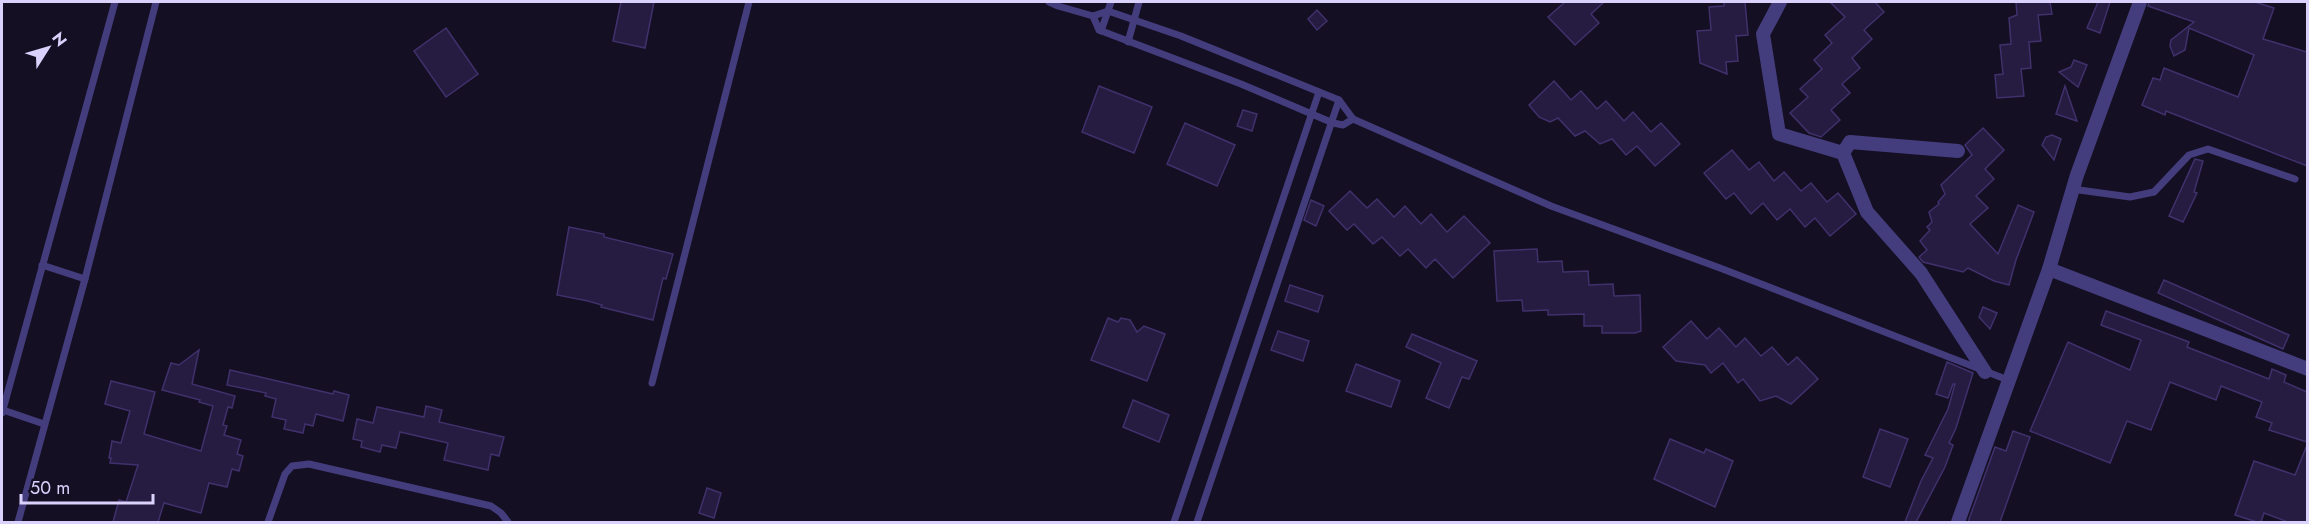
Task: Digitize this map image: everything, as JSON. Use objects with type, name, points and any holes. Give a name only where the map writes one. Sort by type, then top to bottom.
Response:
[{"type":"street","points":[[1779,2],[1763,34],[1779,134],[1843,153]]},
{"type":"street","points":[[1958,522],[2049,268],[2072,189],[2140,2]]},
{"type":"street","points":[[1843,153],[1850,142],[1958,151]]},
{"type":"street","points":[[1843,153],[1868,212],[1922,273],[1985,372]]},
{"type":"street","points":[[2049,268],[2307,369]]},
{"type":"lane","points":[[44,424],[2,412],[115,2]]},
{"type":"lane","points":[[18,522],[85,279],[156,2]]},
{"type":"lane","points":[[652,383],[749,2]]},
{"type":"lane","points":[[1049,2],[1093,16],[1108,11],[1135,18],[1272,71],[1339,100],[1353,119],[1551,206],[2008,380]]},
{"type":"lane","points":[[1101,31],[1111,2]]},
{"type":"lane","points":[[1128,42],[1139,2]]},
{"type":"lane","points":[[1093,16],[1101,31],[1241,84],[1312,115],[1342,124],[1353,119]]},
{"type":"lane","points":[[1174,522],[1319,92]]},
{"type":"lane","points":[[1197,522],[1339,100]]},
{"type":"lane","points":[[2072,189],[2130,197],[2154,192],[2189,155],[2208,149],[2295,178]]},
{"type":"lane","points":[[42,265],[85,279]]},
{"type":"lane","points":[[268,522],[285,474],[292,466],[309,464],[491,506],[508,522]]},
{"type":"building","points":[[621,2],[654,2],[645,48],[613,41]]},
{"type":"building","points":[[1565,2],[1604,2],[1591,14],[1599,23],[1575,45],[1548,17]]},
{"type":"building","points":[[1724,2],[1745,2],[1748,35],[1736,36],[1738,61],[1726,62],[1727,74],[1700,63],[1697,31],[1711,30],[1709,7],[1724,6]]},
{"type":"building","points":[[1830,2],[1875,2],[1884,12],[1864,30],[1872,39],[1852,58],[1860,68],[1842,84],[1850,93],[1831,110],[1840,120],[1821,137],[1809,133],[1790,113],[1808,97],[1800,89],[1822,69],[1814,60],[1832,43],[1825,35],[1845,17]]},
{"type":"building","points":[[2016,2],[2050,2],[2052,14],[2038,15],[2041,41],[2029,42],[2031,68],[2021,69],[2024,96],[1997,98],[1995,75],[2003,74],[2000,45],[2011,44],[2009,18],[2017,15]]},
{"type":"building","points":[[2098,2],[2110,2],[2100,33],[2087,28]]},
{"type":"building","points":[[2149,2],[2255,2],[2274,8],[2263,39],[2307,52],[2307,166],[2166,111],[2165,115],[2142,105],[2153,78],[2160,80],[2164,68],[2238,97],[2254,55],[2189,28],[2185,50],[2174,56],[2170,46],[2171,40],[2194,22],[2148,6]]},
{"type":"building","points":[[1317,10],[1327,21],[1317,30],[1308,19]]},
{"type":"building","points":[[446,28],[478,74],[446,97],[414,51]]},
{"type":"building","points":[[2074,60],[2087,65],[2078,87],[2059,72],[2071,67]]},
{"type":"building","points":[[1554,81],[1571,100],[1581,91],[1597,109],[1606,101],[1624,121],[1633,112],[1651,132],[1661,123],[1680,144],[1655,166],[1637,146],[1626,155],[1612,139],[1600,144],[1585,131],[1575,136],[1558,118],[1550,122],[1539,117],[1529,105]]},
{"type":"building","points":[[1099,86],[1152,107],[1134,153],[1082,132]]},
{"type":"building","points":[[2065,86],[2077,121],[2056,114]]},
{"type":"building","points":[[1243,110],[1257,114],[1252,131],[1237,126]]},
{"type":"building","points":[[1185,123],[1235,145],[1217,186],[1167,164]]},
{"type":"building","points":[[1983,128],[2004,150],[1985,169],[1994,179],[1976,196],[1988,208],[1970,224],[1998,254],[2018,205],[2034,212],[2009,285],[1994,281],[1968,268],[1963,272],[1923,262],[1919,257],[1927,250],[1920,241],[1930,230],[1927,227],[1932,222],[1929,212],[1939,204],[1938,202],[1945,194],[1941,185],[1972,155],[1965,145]]},
{"type":"building","points":[[2052,135],[2061,139],[2054,160],[2042,145],[2046,137]]},
{"type":"building","points":[[1732,150],[1749,170],[1759,162],[1774,181],[1784,172],[1801,191],[1811,183],[1827,202],[1838,193],[1856,214],[1830,236],[1815,218],[1805,227],[1790,209],[1777,220],[1763,203],[1751,214],[1734,193],[1726,199],[1704,173]]},
{"type":"building","points":[[2195,159],[2203,161],[2194,192],[2197,193],[2183,222],[2169,216]]},
{"type":"building","points":[[1350,191],[1367,208],[1377,199],[1394,217],[1405,206],[1421,224],[1431,214],[1447,232],[1464,216],[1490,243],[1453,278],[1435,259],[1426,268],[1408,249],[1400,256],[1382,237],[1373,244],[1354,224],[1347,230],[1329,211]]},
{"type":"building","points":[[1311,200],[1324,206],[1316,226],[1304,220]]},
{"type":"building","points":[[569,227],[604,234],[604,237],[673,254],[666,279],[663,278],[653,320],[601,307],[602,305],[588,301],[557,295]]},
{"type":"building","points":[[1537,249],[1538,262],[1562,261],[1563,272],[1588,271],[1589,285],[1613,284],[1614,296],[1640,295],[1641,331],[1602,333],[1602,326],[1584,326],[1584,314],[1548,315],[1548,310],[1523,311],[1522,300],[1497,301],[1494,251]]},
{"type":"building","points":[[2164,280],[2289,335],[2283,349],[2158,293]]},
{"type":"building","points":[[1290,285],[1323,296],[1318,312],[1285,301]]},
{"type":"building","points":[[1983,307],[1997,313],[1990,329],[1979,317]]},
{"type":"building","points":[[2106,311],[2189,342],[2187,347],[2269,379],[2272,369],[2286,375],[2284,382],[2307,392],[2307,442],[2269,430],[2272,423],[2256,417],[2262,402],[2221,386],[2216,400],[2170,382],[2151,430],[2127,421],[2110,463],[2030,431],[2068,342],[2130,370],[2141,340],[2101,325]]},
{"type":"building","points":[[1108,318],[1118,322],[1121,318],[1130,320],[1137,332],[1144,326],[1165,334],[1147,381],[1091,360]]},
{"type":"building","points":[[1691,321],[1707,339],[1719,328],[1736,347],[1745,338],[1761,356],[1772,347],[1788,365],[1797,357],[1818,379],[1791,404],[1776,396],[1760,401],[1743,379],[1738,383],[1723,363],[1711,373],[1705,365],[1676,361],[1663,347]]},
{"type":"building","points":[[1278,331],[1309,341],[1303,361],[1271,350]]},
{"type":"building","points":[[1412,334],[1477,361],[1469,379],[1462,377],[1449,408],[1426,398],[1441,363],[1406,347]]},
{"type":"building","points":[[199,350],[192,384],[235,396],[232,408],[228,407],[223,425],[227,426],[224,435],[241,440],[237,454],[243,456],[239,471],[232,469],[227,487],[209,483],[201,513],[164,503],[158,522],[113,522],[119,500],[126,502],[138,465],[110,463],[112,441],[121,443],[130,411],[105,404],[111,381],[155,392],[144,434],[201,451],[213,406],[199,402],[200,400],[162,390],[171,363],[179,365]]},
{"type":"building","points":[[1947,362],[1973,373],[1949,443],[1953,445],[1945,467],[1916,522],[1905,522],[1933,458],[1925,455],[1948,409],[1955,384],[1948,398],[1936,394]]},
{"type":"building","points":[[1356,364],[1400,381],[1391,407],[1346,391]]},
{"type":"building","points":[[230,370],[333,394],[334,391],[349,395],[343,421],[316,414],[313,426],[305,424],[303,433],[284,429],[286,420],[272,417],[276,399],[265,396],[266,393],[227,385]]},
{"type":"building","points":[[1133,400],[1169,415],[1159,442],[1123,427]]},
{"type":"building","points":[[426,406],[442,410],[439,422],[504,437],[499,456],[491,454],[488,470],[444,460],[448,443],[400,432],[396,448],[382,445],[380,452],[361,447],[362,441],[353,439],[357,419],[373,423],[377,407],[424,417]]},
{"type":"building","points":[[1880,429],[1908,439],[1890,487],[1863,477]]},
{"type":"building","points":[[2013,431],[2030,437],[2000,522],[1968,522],[1995,447],[2006,451]]},
{"type":"building","points":[[1670,439],[1704,453],[1706,449],[1733,461],[1715,507],[1654,479]]},
{"type":"building","points":[[2307,445],[2307,522],[2288,522],[2264,513],[2261,522],[2257,522],[2235,515],[2254,461],[2295,475]]},
{"type":"building","points":[[707,488],[721,493],[714,518],[699,513]]}]
